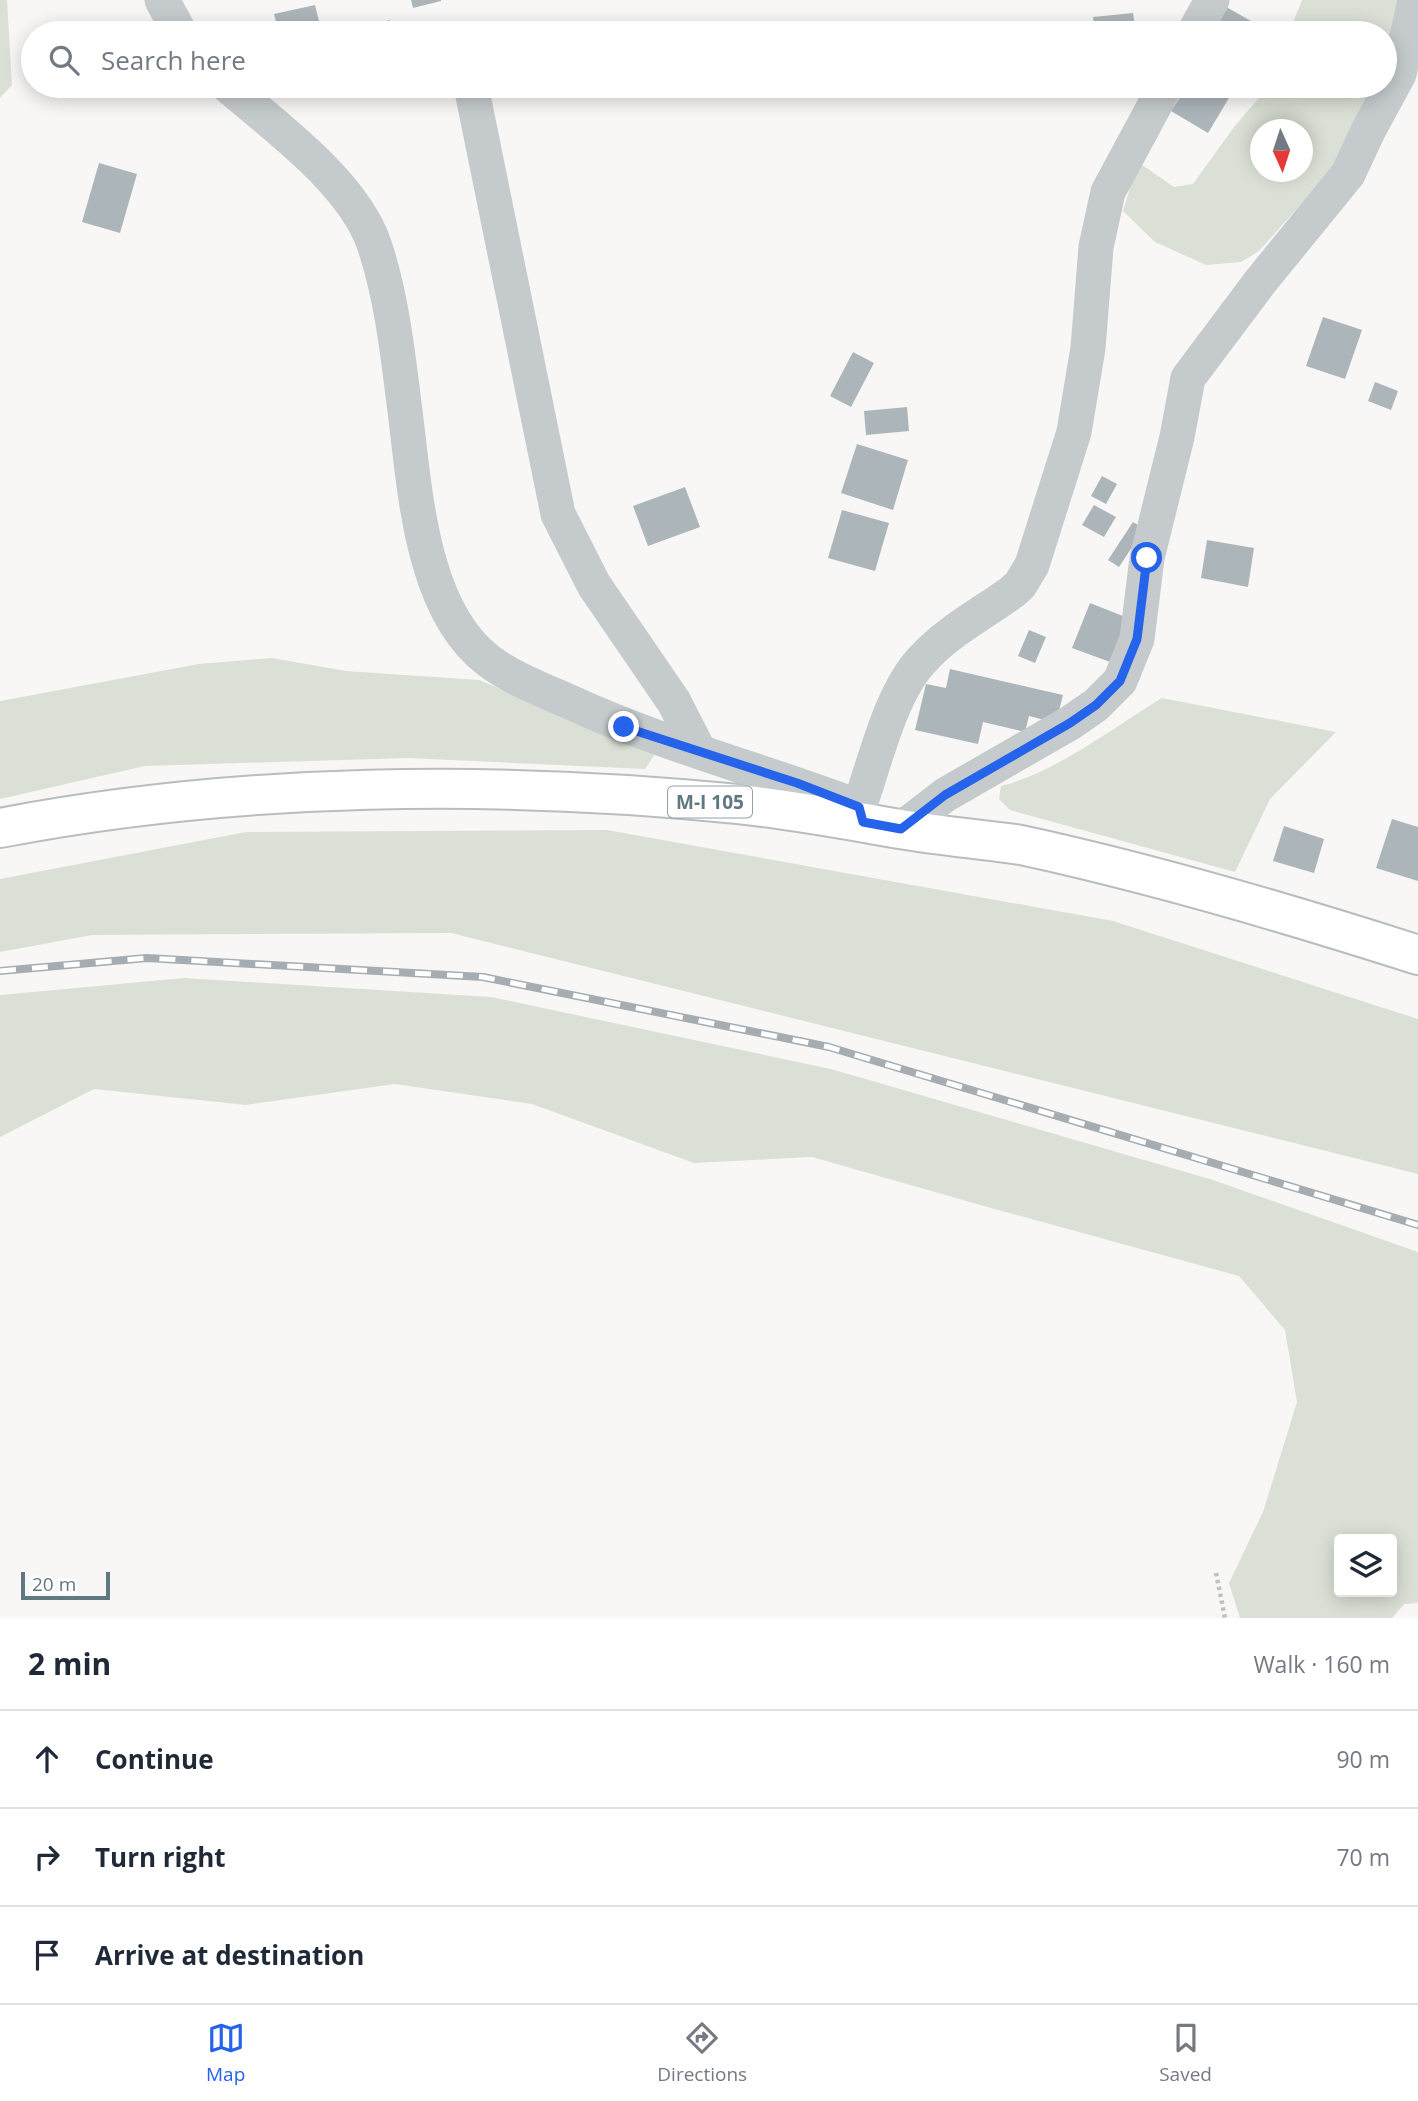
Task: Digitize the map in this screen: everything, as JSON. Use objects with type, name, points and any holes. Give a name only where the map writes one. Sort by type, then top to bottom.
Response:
[{"type":"main road","name":"M-I 105","points":[[0,828],[86,812],[215,799],[349,790],[432,789],[589,794],[739,804],[861,815],[901,829],[1021,845],[1071,856],[1228,897],[1418,955]]},
{"type":"street","points":[[1201,21],[1212,0]]},
{"type":"street","points":[[1397,92],[1408,77],[1415,0]]},
{"type":"street","points":[[242,98],[352,200],[374,243],[396,341],[421,526],[437,583],[461,633],[490,662],[529,684],[624,727],[797,783],[861,815],[890,716],[920,662],[944,639],[1012,592],[1032,565],[1074,432],[1088,348],[1096,247],[1108,192],[1159,98]]},
{"type":"street","points":[[473,98],[558,514],[594,584],[674,702],[699,751]]},
{"type":"street","points":[[901,829],[945,795],[1070,723],[1096,705],[1120,681],[1137,639],[1147,558],[1177,437],[1188,378],[1259,282],[1348,174],[1369,129],[1392,98]]},
{"type":"path","points":[[1216,1573],[1225,1618]]},
{"type":"shaded area","points":[[0,0],[7,0],[12,85],[0,98]]},
{"type":"shaded area","points":[[1302,0],[1398,0],[1394,21],[1294,21]]},
{"type":"shaded area","points":[[1259,98],[1369,98],[1334,167],[1259,251],[1241,262],[1206,265],[1155,242],[1123,211],[1138,162],[1174,187],[1193,184]]},
{"type":"shaded area","points":[[272,658],[346,671],[479,680],[655,754],[645,769],[408,758],[145,766],[0,799],[0,701],[199,664]]},
{"type":"shaded area","points":[[1162,698],[1336,732],[1270,799],[1235,872],[1010,810],[999,799],[1001,786],[1021,780],[1063,760]]},
{"type":"shaded area","points":[[607,830],[1113,921],[1418,1019],[1418,1174],[451,933],[92,935],[0,952],[0,879],[246,832]]},
{"type":"shaded area","points":[[184,978],[491,997],[831,1069],[1213,1180],[1418,1252],[1418,1603],[1404,1604],[1392,1618],[1240,1618],[1229,1583],[1263,1512],[1297,1402],[1285,1330],[1239,1276],[812,1157],[694,1163],[532,1104],[395,1084],[246,1105],[94,1089],[0,1137],[0,995]]},
{"type":"building","points":[[411,0],[441,0],[441,1],[413,8]]},
{"type":"building","points":[[1221,4],[1251,21],[1212,21]]},
{"type":"building","points":[[315,5],[319,21],[276,21],[274,14]]},
{"type":"building","points":[[1133,13],[1134,21],[1094,21],[1093,17]]},
{"type":"building","points":[[1179,98],[1229,98],[1208,133],[1171,111]]},
{"type":"building","points":[[99,163],[137,174],[120,233],[82,222]]},
{"type":"building","points":[[1323,317],[1362,330],[1345,379],[1306,366]]},
{"type":"building","points":[[853,352],[874,363],[851,407],[830,396]]},
{"type":"building","points":[[1375,382],[1398,391],[1391,410],[1368,401]]},
{"type":"building","points":[[907,407],[909,431],[866,435],[864,411]]},
{"type":"building","points":[[857,444],[908,460],[893,510],[841,493]]},
{"type":"building","points":[[1102,476],[1117,484],[1106,504],[1091,496]]},
{"type":"building","points":[[685,487],[700,527],[648,546],[633,506]]},
{"type":"building","points":[[1094,505],[1116,517],[1104,537],[1082,525]]},
{"type":"building","points":[[842,510],[889,523],[875,571],[828,558]]},
{"type":"building","points":[[1133,522],[1144,529],[1119,567],[1108,560]]},
{"type":"building","points":[[1207,540],[1254,548],[1248,587],[1201,578]]},
{"type":"building","points":[[1090,603],[1138,622],[1121,666],[1072,648]]},
{"type":"building","points":[[1029,630],[1046,637],[1035,663],[1018,656]]},
{"type":"building","points":[[950,669],[1063,695],[1056,723],[1029,716],[1025,732],[983,722],[978,744],[915,730],[926,684],[946,688]]},
{"type":"building","points":[[1392,819],[1418,827],[1418,881],[1376,868]]},
{"type":"building","points":[[1284,826],[1324,839],[1314,873],[1273,861]]},
{"type":"railway","points":[[0,971],[147,958],[483,977],[829,1047],[1418,1225]]},
{"type":"route","points":[[624,727],[797,783],[859,807],[863,822],[901,829],[945,795],[1070,723],[1096,705],[1120,681],[1137,639],[1147,558]]}]
